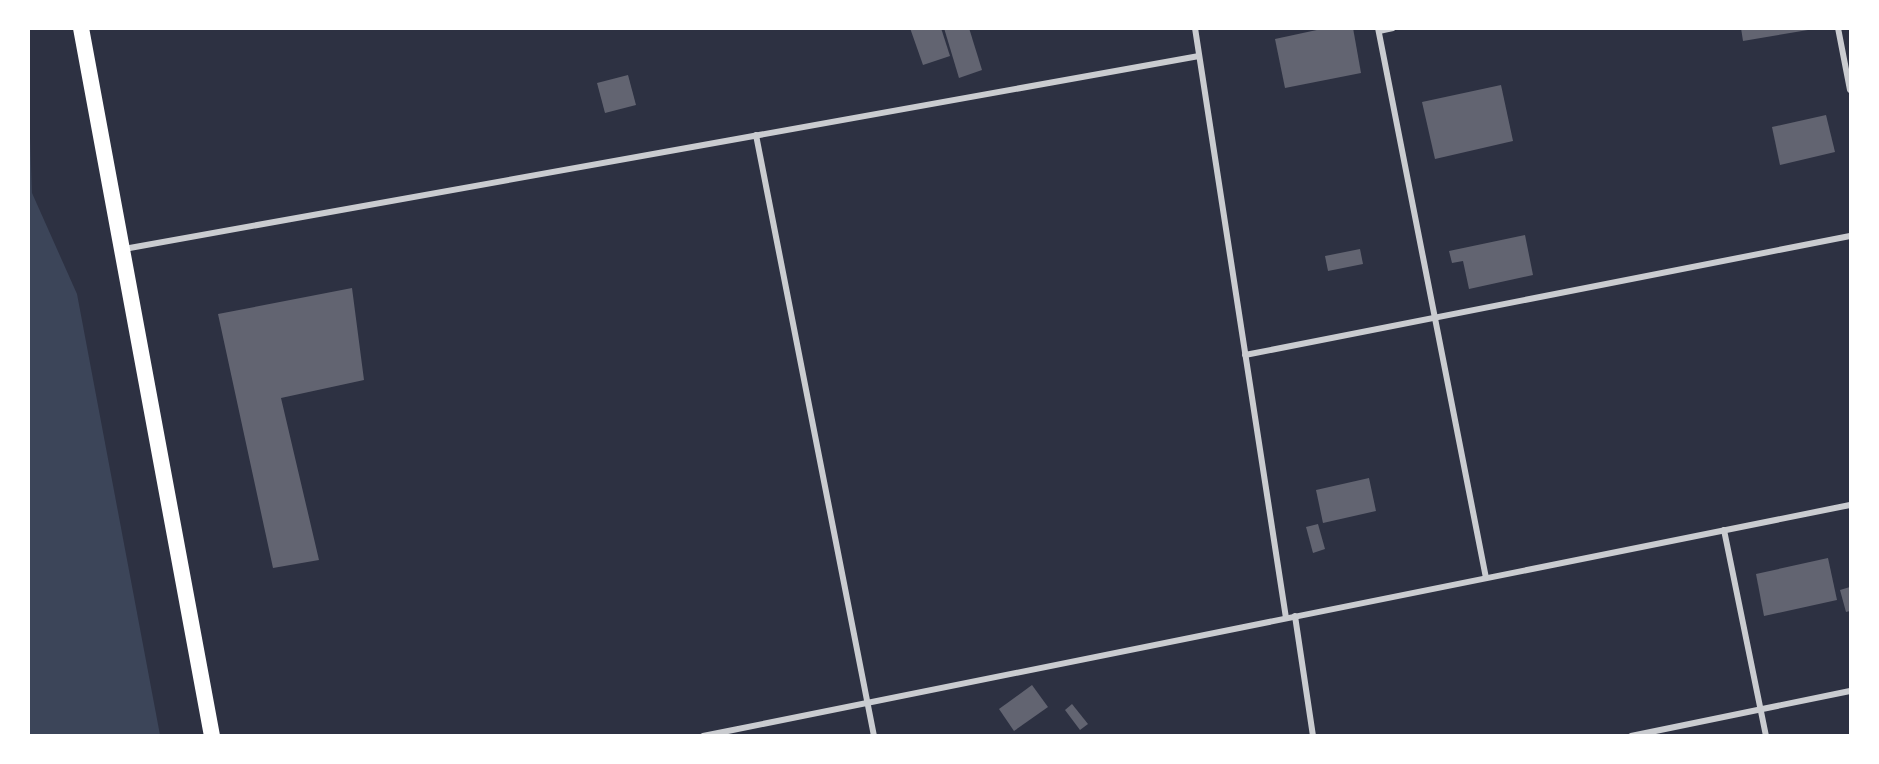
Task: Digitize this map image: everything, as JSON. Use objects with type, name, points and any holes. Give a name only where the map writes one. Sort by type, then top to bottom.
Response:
[{"type":"highway","points":[[81,28],[124,249],[212,735]]},
{"type":"street","points":[[1195,28],[1286,618]]},
{"type":"street","points":[[1393,28],[1378,30],[1486,578]]},
{"type":"street","points":[[1838,28],[1851,90]]},
{"type":"street","points":[[124,249],[1199,56]]},
{"type":"street","points":[[756,135],[874,735]]},
{"type":"street","points":[[1245,355],[1851,236]]},
{"type":"street","points":[[703,735],[1851,505]]},
{"type":"street","points":[[1724,530],[1766,735]]},
{"type":"street","points":[[1295,616],[1313,735]]},
{"type":"street","points":[[1631,735],[1851,691]]},
{"type":"shaded area","points":[[29,109],[32,193],[77,294],[160,735],[29,735]]},
{"type":"building","points":[[910,28],[941,28],[950,56],[923,65]]},
{"type":"building","points":[[944,28],[969,28],[982,70],[959,78]]},
{"type":"building","points":[[1326,28],[1353,28],[1361,73],[1285,88],[1275,39]]},
{"type":"building","points":[[1741,28],[1808,28],[1808,30],[1743,41]]},
{"type":"building","points":[[628,75],[636,105],[605,113],[597,83]]},
{"type":"building","points":[[1501,85],[1513,141],[1435,159],[1422,102]]},
{"type":"building","points":[[1826,115],[1835,152],[1780,165],[1772,127]]},
{"type":"building","points":[[1525,235],[1533,275],[1469,289],[1463,261],[1452,263],[1449,251]]},
{"type":"building","points":[[1360,249],[1363,264],[1328,271],[1325,256]]},
{"type":"building","points":[[352,288],[364,380],[281,398],[319,560],[273,568],[218,314]]},
{"type":"building","points":[[1369,478],[1376,511],[1323,523],[1316,490]]},
{"type":"building","points":[[1318,524],[1325,549],[1313,553],[1306,527]]},
{"type":"building","points":[[1828,558],[1837,600],[1764,616],[1756,574]]},
{"type":"building","points":[[1850,587],[1850,611],[1846,612],[1840,590]]},
{"type":"building","points":[[1032,685],[1048,707],[1014,731],[999,709]]},
{"type":"building","points":[[1072,704],[1088,724],[1080,730],[1065,710]]}]
